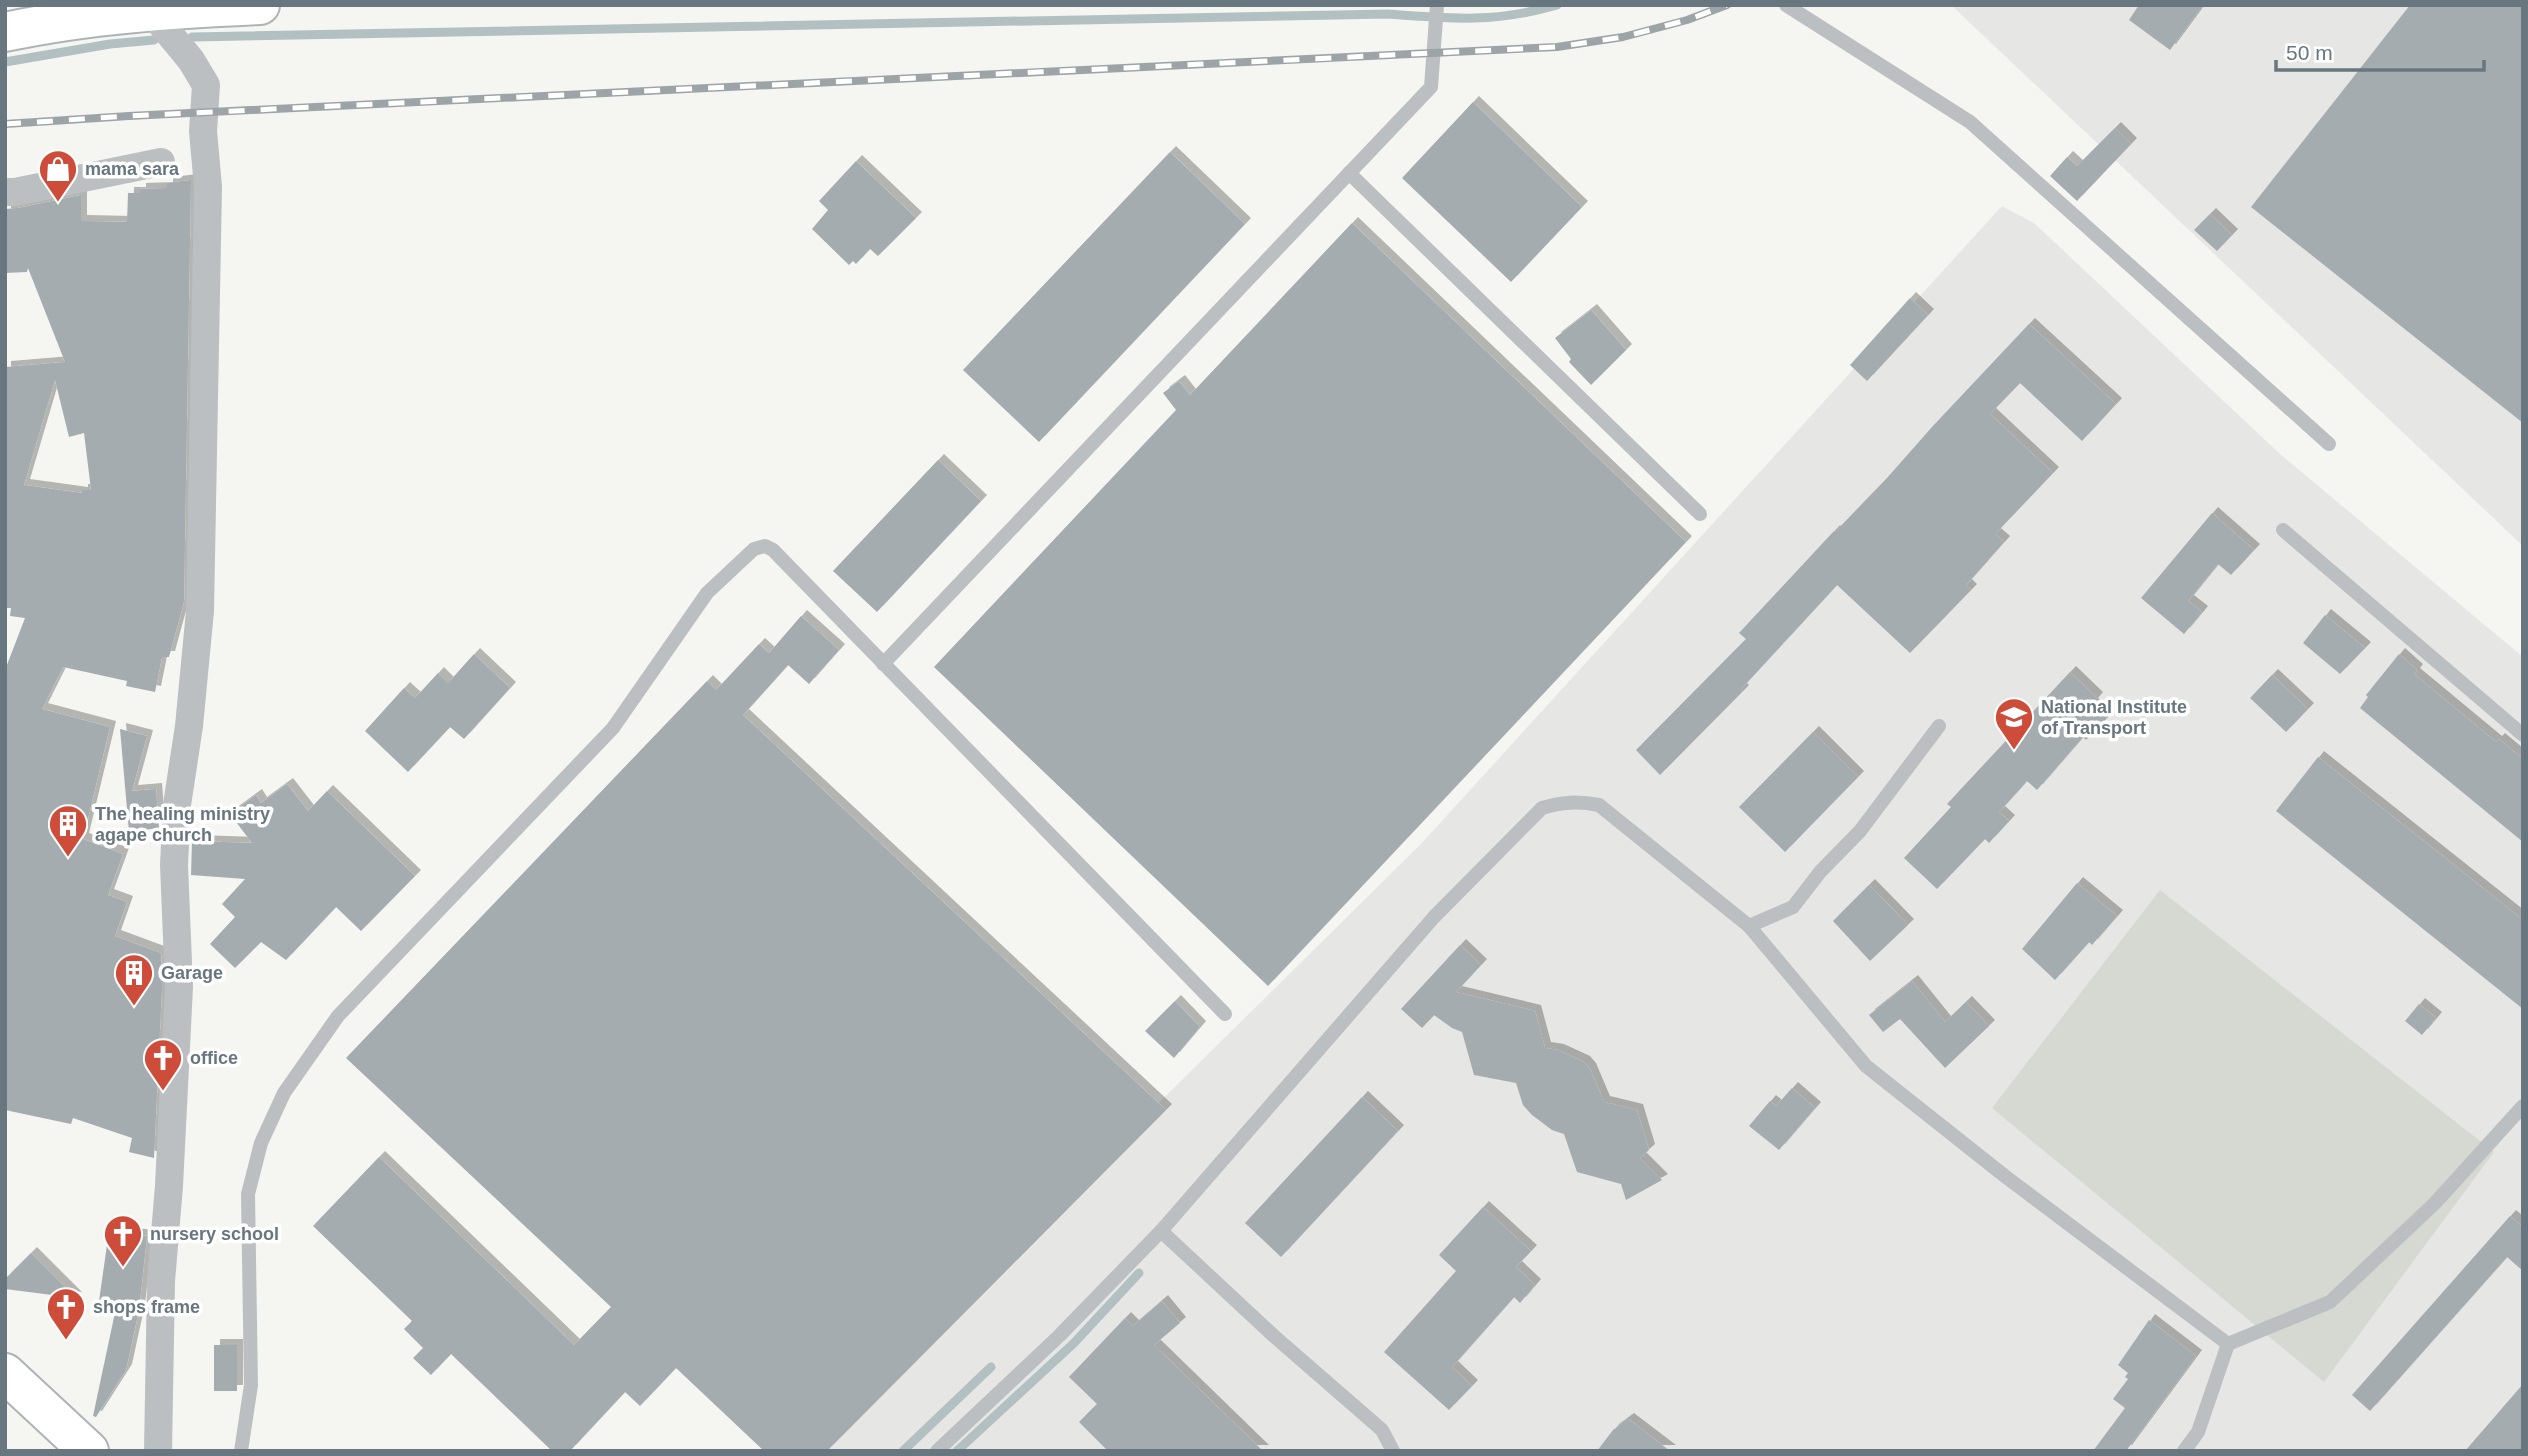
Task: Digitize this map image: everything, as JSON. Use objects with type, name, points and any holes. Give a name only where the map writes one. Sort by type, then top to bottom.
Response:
[{"type":"main road","points":[[5,32],[48,23],[156,10],[260,5]]},
{"type":"main road","points":[[5,1373],[89,1451]]},
{"type":"street","points":[[156,10],[162,25],[191,60],[206,85],[204,131],[208,187],[200,611],[191,713],[177,805],[174,865],[178,987],[169,1186],[161,1281],[158,1451]]},
{"type":"street","points":[[5,192],[161,162]]},
{"type":"lane","points":[[883,664],[1431,87],[1437,5]]},
{"type":"lane","points":[[1786,5],[1970,122],[2329,444]]},
{"type":"lane","points":[[1349,173],[1700,514]]},
{"type":"lane","points":[[2283,530],[2523,735]]},
{"type":"lane","points":[[241,1451],[251,1385],[248,1194],[261,1143],[284,1093],[338,1016],[613,728],[707,593],[754,549],[765,546],[773,550],[1225,1014]]},
{"type":"lane","points":[[1749,926],[1793,907],[1820,872],[1860,831],[1939,726]]},
{"type":"lane","points":[[937,1451],[1059,1336],[1161,1231],[1434,917],[1542,808],[1560,802],[1580,801],[1599,805],[1749,926],[1866,1066],[2006,1177],[2228,1344]]},
{"type":"lane","points":[[2184,1451],[2198,1432],[2228,1344],[2330,1302],[2435,1203],[2523,1106]]},
{"type":"lane","points":[[1161,1231],[1275,1337],[1382,1430],[1393,1451]]},
{"type":"shaded area","points":[[1951,5],[2523,5],[2523,546]]},
{"type":"shaded area","name":"National Institute of Transport","points":[[2002,206],[2034,223],[2280,454],[2523,657],[2523,1451],[818,1451],[952,1307],[1420,845]]},
{"type":"shaded area","points":[[2160,890],[2494,1152],[2324,1382],[1992,1108]]},
{"type":"building","points":[[2139,5],[2203,5],[2170,50],[2129,20]]},
{"type":"building","points":[[2410,5],[2523,5],[2523,423],[2251,207]]},
{"type":"building","points":[[1473,102],[1582,207],[1511,282],[1402,178]]},
{"type":"building","points":[[2115,128],[2131,144],[2077,201],[2050,176],[2067,157],[2077,166]]},
{"type":"building","points":[[1170,152],[1245,224],[1039,442],[963,370]]},
{"type":"building","points":[[856,161],[916,218],[878,256],[870,249],[856,264],[853,261],[849,265],[812,229],[828,210],[819,201]]},
{"type":"building","points":[[191,180],[184,602],[169,657],[162,657],[155,692],[126,686],[127,681],[63,667],[42,709],[110,727],[83,839],[123,854],[108,895],[127,902],[115,936],[161,953],[162,987],[154,1158],[129,1152],[132,1138],[73,1118],[71,1124],[5,1110],[5,670],[25,618],[10,616],[11,608],[5,608],[5,367],[65,362],[28,268],[27,272],[5,273],[5,209],[81,195],[81,221],[127,222],[128,193],[140,193],[140,189],[167,188],[167,183]],"holes":[[[55,380],[69,437],[84,433],[91,490],[82,490],[82,493],[24,485]]]},
{"type":"building","points":[[2210,214],[2232,235],[2217,251],[2194,230]]},
{"type":"building","points":[[1352,223],[1686,542],[1268,986],[934,667],[1176,410],[1163,393],[1179,381],[1190,395]]},
{"type":"building","points":[[1910,298],[1928,315],[1867,381],[1850,365]]},
{"type":"building","points":[[1591,310],[1626,350],[1591,385],[1569,362],[1571,359],[1555,338]]},
{"type":"building","points":[[2029,324],[2116,404],[2082,441],[2020,383],[1990,414],[2053,473],[1995,534],[2004,542],[1966,585],[1971,590],[1910,653],[1837,585],[1741,689],[1743,691],[1660,775],[1636,750],[1746,639],[1739,633]]},
{"type":"building","points":[[938,460],[981,501],[877,612],[833,571]]},
{"type":"building","points":[[2212,513],[2254,550],[2231,575],[2218,564],[2188,601],[2202,612],[2184,634],[2141,598]]},
{"type":"building","points":[[2325,615],[2365,648],[2340,674],[2303,643]]},
{"type":"building","points":[[801,616],[839,650],[809,684],[788,665],[743,715],[1166,1110],[827,1451],[764,1451],[676,1368],[640,1406],[625,1392],[570,1451],[552,1451],[451,1354],[431,1375],[413,1358],[423,1348],[404,1329],[412,1321],[313,1226],[379,1157],[574,1345],[611,1307],[346,1058],[707,681],[716,690],[759,644],[769,653]]},
{"type":"building","points":[[474,654],[510,688],[464,739],[450,727],[408,772],[365,731],[404,688],[415,698],[438,673],[448,683]]},
{"type":"building","points":[[2399,654],[2417,670],[2414,674],[2496,742],[2499,739],[2523,759],[2523,842],[2360,708],[2368,697],[2366,695]]},
{"type":"building","points":[[2070,672],[2097,698],[2092,704],[2107,718],[2086,740],[2083,737],[2037,790],[2027,781],[1999,812],[2009,821],[1989,843],[1985,839],[1937,889],[1904,858],[1951,807],[1947,804]]},
{"type":"building","points":[[2272,675],[2308,709],[2286,732],[2250,698]]},
{"type":"building","points":[[120,729],[147,736],[132,791],[156,789],[159,828],[129,832]]},
{"type":"building","points":[[1813,732],[1858,777],[1785,852],[1739,807]]},
{"type":"building","points":[[2318,757],[2523,920],[2523,1009],[2276,811]]},
{"type":"building","points":[[287,784],[308,811],[327,791],[415,876],[361,931],[336,907],[286,960],[261,942],[235,968],[210,944],[235,917],[222,904],[245,879],[191,875],[192,841],[252,843],[230,814],[256,795],[261,803]]},
{"type":"building","points":[[2077,883],[2117,916],[2092,945],[2089,942],[2055,980],[2022,949]]},
{"type":"building","points":[[1869,885],[1908,925],[1870,961],[1833,921]]},
{"type":"building","points":[[1460,945],[1481,965],[1456,992],[1535,1011],[1545,1048],[1558,1050],[1584,1062],[1590,1069],[1604,1102],[1637,1110],[1649,1150],[1640,1158],[1662,1180],[1626,1200],[1621,1184],[1577,1172],[1564,1134],[1552,1130],[1532,1115],[1523,1105],[1516,1083],[1474,1075],[1462,1032],[1434,1015],[1422,1028],[1401,1009]]},
{"type":"building","points":[[1912,981],[1945,1022],[1966,1002],[1989,1026],[1945,1068],[1900,1019],[1883,1032],[1869,1015]]},
{"type":"building","points":[[1175,1001],[1200,1027],[1174,1058],[1145,1031]]},
{"type":"building","points":[[2419,1004],[2436,1018],[2422,1035],[2405,1021]]},
{"type":"building","points":[[1792,1088],[1815,1108],[1779,1150],[1749,1126],[1770,1101],[1776,1106]]},
{"type":"building","points":[[1362,1097],[1398,1131],[1281,1257],[1245,1223]]},
{"type":"building","points":[[1483,1207],[1531,1251],[1516,1267],[1535,1285],[1520,1303],[1514,1297],[1452,1367],[1472,1386],[1449,1410],[1384,1352],[1456,1271],[1439,1255]]},
{"type":"building","points":[[2510,1216],[2523,1227],[2523,1271],[2507,1257],[2370,1411],[2352,1395]]},
{"type":"building","points":[[109,1231],[147,1236],[139,1310],[126,1370],[96,1417],[93,1416],[117,1303],[99,1301]]},
{"type":"building","points":[[31,1253],[76,1298],[5,1289],[5,1279]]},
{"type":"building","points":[[1162,1301],[1180,1323],[1154,1345],[1263,1451],[1108,1451],[1079,1422],[1097,1404],[1069,1377],[1125,1318],[1133,1326]]},
{"type":"building","points":[[2149,1320],[2196,1356],[2126,1451],[2093,1451],[2125,1408],[2113,1399],[2128,1379],[2125,1377],[2128,1373],[2118,1365]]},
{"type":"building","points":[[214,1345],[237,1345],[237,1391],[214,1391]]},
{"type":"building","points":[[2523,1384],[2523,1451],[2465,1451]]},
{"type":"building","points":[[1628,1419],[1670,1451],[1597,1451],[1613,1430]]},
{"type":"waterway","points":[[192,37],[1388,14],[1473,18],[1513,15],[1557,5]]},
{"type":"waterway","points":[[5,62],[110,44],[154,40]]},
{"type":"waterway","points":[[957,1451],[1074,1343],[1139,1273]]},
{"type":"waterway","points":[[903,1451],[991,1367]]},
{"type":"railway","points":[[5,124],[1557,47],[1623,37],[1687,20],[1727,5]]},
{"type":"place","name":"mama sara","points":[[58,203]]},
{"type":"place","name":"National Institute of Transport","points":[[2014,751]]},
{"type":"place","name":"The healing ministry agape church","points":[[68,858]]},
{"type":"place","name":"Garage","points":[[134,1007]]},
{"type":"place","name":"office","points":[[163,1092]]},
{"type":"place","name":"nursery school","points":[[123,1268]]},
{"type":"place","name":"shops frame","points":[[66,1341]]}]
